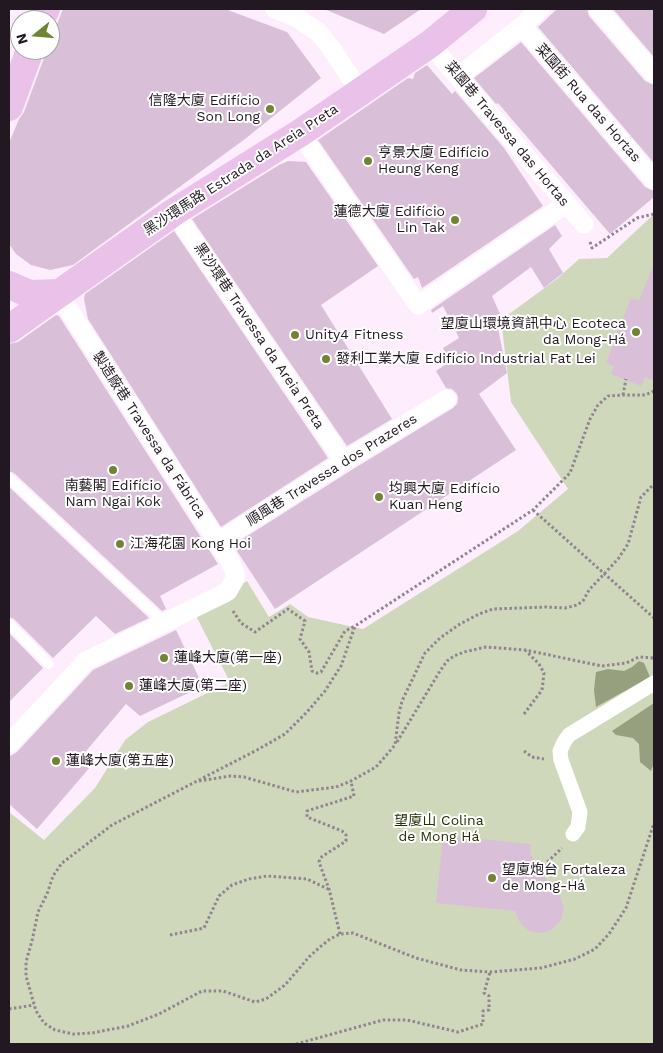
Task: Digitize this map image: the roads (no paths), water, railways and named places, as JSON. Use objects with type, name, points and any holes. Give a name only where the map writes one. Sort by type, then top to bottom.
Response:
[{"type":"main road","name":"黑沙環馬路 Estrada da Areia Preta","points":[[9,329],[174,212],[300,133],[430,44],[473,9]]},
{"type":"main road","points":[[9,107],[26,60]]},
{"type":"main road","points":[[9,285],[30,294],[58,293]]},
{"type":"street","points":[[275,9],[297,18],[318,32],[329,45],[360,92]]},
{"type":"street","points":[[458,78],[540,9]]},
{"type":"street","points":[[598,9],[654,74]]},
{"type":"street","name":"菜園街 Rua das Hortas","points":[[522,26],[654,180]]},
{"type":"street","name":"菜園巷 Travessa das Hortas","points":[[430,44],[584,224]]},
{"type":"street","points":[[300,133],[418,305],[566,204]]},
{"type":"street","name":"黑沙環巷 Travessa da Areia Preta","points":[[174,212],[344,461]]},
{"type":"street","name":"製造廠巷 Travessa da Fábrica","points":[[58,293],[233,567],[229,587],[164,622]]},
{"type":"street","name":"順風巷 Travessa dos Prazeres","points":[[218,542],[344,461],[447,399]]},
{"type":"street","points":[[9,744],[86,661],[164,622]]},
{"type":"street","points":[[573,834],[578,827],[580,812],[561,760],[560,751],[564,742],[569,735],[654,683]]},
{"type":"lane","points":[[9,478],[164,622]]},
{"type":"lane","points":[[9,624],[49,664]]},
{"type":"place","name":"信隆大廈 Edifício Son Long","points":[[270,109]]},
{"type":"place","name":"亨景大廈 Edifício Heung Keng","points":[[368,161]]},
{"type":"place","name":"蓮德大廈 Edifício Lin Tak","points":[[455,220]]},
{"type":"place","name":"望廈山環境資訊中心 Ecoteca da Mong-Há","points":[[636,332]]},
{"type":"place","name":"Unity4 Fitness","points":[[295,335]]},
{"type":"place","name":"發利工業大廈 Edifício Industrial Fat Lei","points":[[326,359]]},
{"type":"place","name":"南藝閣 Edifício Nam Ngai Kok","points":[[113,470]]},
{"type":"place","name":"均興大廈 Edifício Kuan Heng","points":[[379,497]]},
{"type":"place","name":"江海花園 Kong Hoi","points":[[120,544]]},
{"type":"place","name":"蓮峰大廈(第一座)","points":[[164,658]]},
{"type":"place","name":"蓮峰大廈(第二座)","points":[[129,686]]},
{"type":"place","name":"蓮峰大廈(第五座)","points":[[56,761]]},
{"type":"place","name":"望廈炮台 Fortaleza de Mong-Há","points":[[492,878]]},
{"type":"park label","name":"望廈山 Colina de Mong Há","points":[[439,830]]}]
